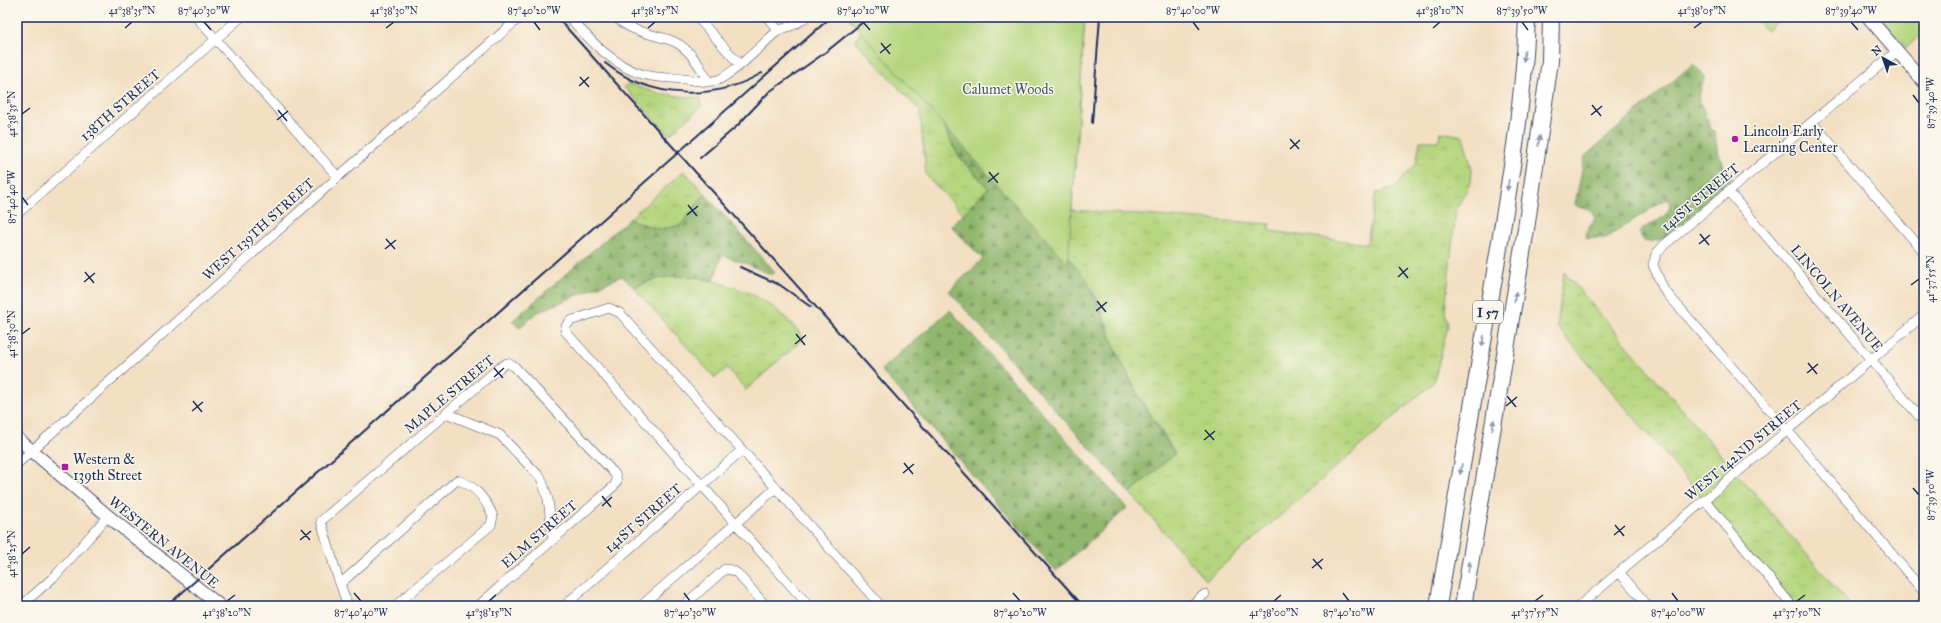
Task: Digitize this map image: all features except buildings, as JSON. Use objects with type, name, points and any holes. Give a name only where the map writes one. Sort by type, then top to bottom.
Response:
[{"type":"highway","name":"I 57","points":[[1438,606],[1505,213],[1526,41],[1527,17]]},
{"type":"highway","name":"I 57","points":[[1463,606],[1526,229],[1550,61],[1551,17]]},
{"type":"main road","points":[[1868,17],[1924,82]]},
{"type":"main road","name":"WESTERN AVENUE","points":[[17,438],[108,516],[220,606]]},
{"type":"street","points":[[196,17],[338,177]]},
{"type":"street","name":"138TH STREET","points":[[17,214],[241,17]]},
{"type":"street","name":"WEST 139TH STREET","points":[[17,464],[338,177],[520,17]]},
{"type":"street","points":[[569,17],[584,34],[613,59],[629,70],[646,75],[708,81],[719,79],[740,65],[778,30],[791,27],[805,17]]},
{"type":"street","points":[[616,17],[621,23],[637,31],[668,40],[684,48],[708,81]]},
{"type":"street","points":[[697,17],[740,65]]},
{"type":"street","points":[[767,17],[778,30]]},
{"type":"street","name":"141ST STREET","points":[[1787,430],[1664,290],[1654,271],[1654,260],[1663,246],[1897,51]]},
{"type":"street","points":[[1812,122],[1924,252]]},
{"type":"street","name":"LINCOLN AVENUE","points":[[1728,191],[1924,422]]},
{"type":"street","points":[[809,606],[565,331],[566,326],[570,321],[609,308],[620,313],[741,451],[881,606]]},
{"type":"street","name":"WEST 142ND STREET","points":[[1579,606],[1924,314]]},
{"type":"street","name":"MAPLE STREET","points":[[340,584],[321,521],[446,413],[499,368],[507,363],[514,366],[615,474],[617,481]]},
{"type":"street","points":[[446,413],[500,435],[541,478],[548,499],[554,539]]},
{"type":"street","points":[[1787,430],[1924,592]]},
{"type":"street","name":"141ST STREET","points":[[564,606],[741,451]]},
{"type":"street","points":[[348,606],[340,584],[457,480],[464,481],[488,503],[494,516],[491,525],[395,606]]},
{"type":"street","name":"ELM STREET","points":[[478,606],[614,486],[617,481]]},
{"type":"street","points":[[641,606],[735,522],[776,488]]},
{"type":"street","points":[[1705,500],[1792,606]]},
{"type":"street","points":[[21,606],[56,575],[108,516]]},
{"type":"street","points":[[684,606],[725,569],[732,570],[737,573],[766,606]]},
{"type":"street","points":[[1619,572],[1648,606]]},
{"type":"street","points":[[1190,606],[1205,594]]},
{"type":"street","points":[[1918,606],[1924,601]]},
{"type":"green space","name":"Calumet Woods","points":[[848,17],[1085,17],[1068,264],[861,32]]},
{"type":"green space","points":[[878,17],[1086,279],[1129,379],[1175,454],[1130,493],[949,291],[983,259],[951,226],[988,188],[958,155],[947,134],[934,98]]},
{"type":"green space","points":[[1085,17],[1072,210],[1270,224],[1270,231],[1367,244],[1376,193],[1393,189],[1416,164],[1420,141],[1438,141],[1441,132],[1463,136],[1472,169],[1471,182],[1456,209],[1445,311],[1448,325],[1434,382],[1206,580],[1130,493],[1175,453],[1137,393],[1117,353],[1097,298],[1016,191]]},
{"type":"green space","points":[[1754,17],[1782,17],[1766,31]]},
{"type":"green space","points":[[1880,17],[1924,17],[1924,32],[1906,48]]},
{"type":"green space","points":[[875,19],[934,98],[947,134],[958,155],[988,188],[963,214],[926,175],[920,111],[856,41],[859,34]]},
{"type":"green space","points":[[1693,64],[1704,75],[1699,101],[1704,110],[1704,115],[1709,121],[1711,130],[1715,131],[1716,144],[1720,157],[1734,180],[1666,238],[1650,242],[1644,241],[1639,233],[1647,226],[1667,214],[1670,203],[1666,199],[1606,238],[1587,238],[1586,234],[1595,217],[1588,209],[1578,207],[1575,204],[1585,156]]},
{"type":"green space","points":[[629,83],[655,92],[701,98],[701,107],[669,135],[624,87]]},
{"type":"green space","points":[[684,171],[705,194],[680,226],[657,229],[629,219]]},
{"type":"green space","points":[[705,194],[775,272],[772,275],[722,255],[714,280],[673,276],[644,283],[634,288],[622,276],[536,313],[519,328],[512,321],[629,219],[657,229],[680,226]]},
{"type":"green space","points":[[1564,272],[1851,606],[1794,606],[1557,327]]},
{"type":"green space","points":[[683,275],[721,283],[758,297],[782,315],[804,338],[746,390],[727,368],[715,378],[634,288],[650,280]]},
{"type":"green space","points":[[950,310],[1127,508],[1056,571],[881,370]]},
{"type":"railway","points":[[557,17],[1083,606]]},
{"type":"railway","points":[[167,606],[831,17]]},
{"type":"railway","points":[[700,158],[737,126],[769,92],[826,52],[869,17]]},
{"type":"railway","points":[[1092,123],[1100,17]]},
{"type":"railway","points":[[605,63],[623,75],[641,84],[661,90],[682,92],[702,92],[723,89],[762,73]]},
{"type":"railway","points":[[740,267],[780,285],[811,307]]},
{"type":"place","name":"Lincoln Early Learning Center","points":[[1735,139]]},
{"type":"place","name":"Western & 139th Street","points":[[65,467]]}]
